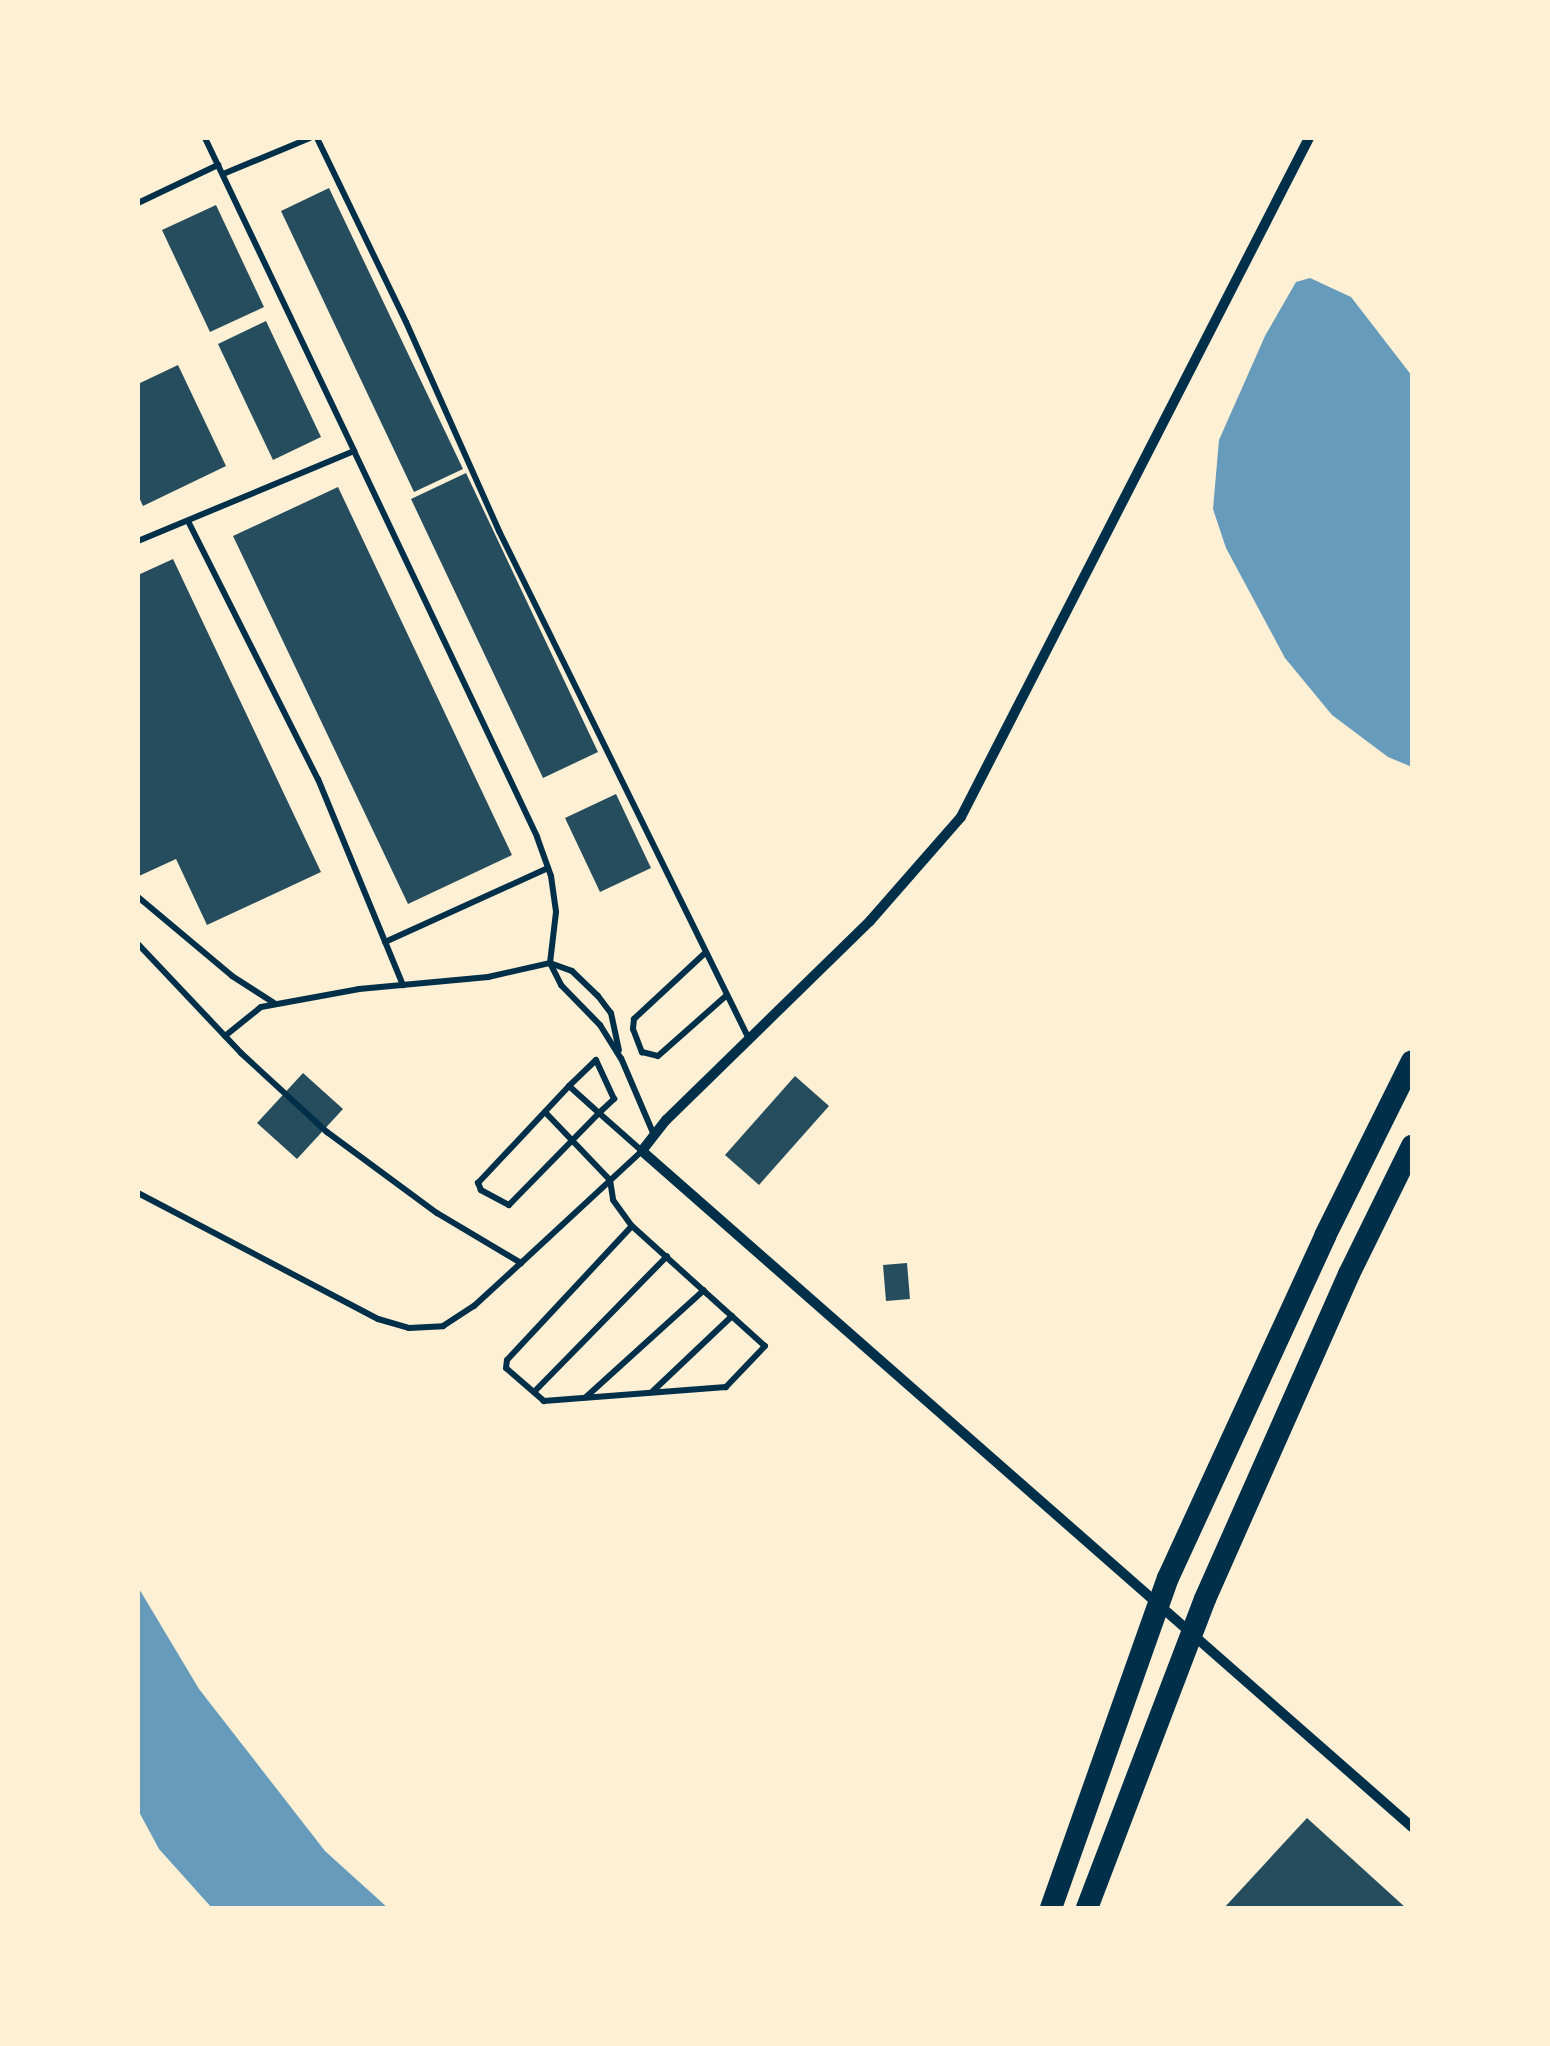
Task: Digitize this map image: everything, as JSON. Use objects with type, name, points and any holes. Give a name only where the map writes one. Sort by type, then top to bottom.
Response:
[{"type":"highway","points":[[1050,1908],[1168,1578],[1325,1236],[1412,1061]]},
{"type":"highway","points":[[1087,1908],[1206,1599],[1349,1274],[1412,1146]]},
{"type":"street","points":[[1309,138],[961,818],[935,853],[666,1120],[642,1150],[1412,1827]]},
{"type":"lane","points":[[206,138],[548,868],[556,912],[550,963],[561,985],[600,1025],[621,1058],[655,1137]]},
{"type":"lane","points":[[223,174],[313,138],[406,322],[498,531],[749,1040]]},
{"type":"lane","points":[[138,203],[218,165]]},
{"type":"lane","points":[[138,541],[354,451]]},
{"type":"lane","points":[[188,522],[318,779],[404,985]]},
{"type":"lane","points":[[385,942],[548,868]]},
{"type":"lane","points":[[138,897],[232,976],[275,1004]]},
{"type":"lane","points":[[138,944],[225,1036],[327,1132],[437,1213],[521,1263]]},
{"type":"lane","points":[[705,952],[634,1019],[633,1029],[642,1052],[658,1056],[727,995]]},
{"type":"lane","points":[[225,1036],[252,1012],[275,1004],[488,977],[550,963],[572,971],[612,1014],[621,1058]]},
{"type":"lane","points":[[596,1060],[614,1099],[509,1205],[481,1190],[478,1183],[570,1086],[596,1060]]},
{"type":"lane","points":[[138,1193],[378,1319],[409,1328],[443,1326],[474,1306],[642,1150],[570,1086]]},
{"type":"lane","points":[[545,1112],[610,1180],[613,1200],[632,1226],[765,1346],[726,1386],[544,1401],[506,1368],[506,1360],[632,1226]]},
{"type":"lane","points":[[534,1392],[667,1256]]},
{"type":"lane","points":[[585,1398],[704,1290]]},
{"type":"lane","points":[[652,1392],[732,1316]]},
{"type":"water","points":[[1310,278],[1351,297],[1412,376],[1412,767],[1388,757],[1332,715],[1285,658],[1226,548],[1213,509],[1219,440],[1265,336],[1296,282]]},
{"type":"water","points":[[138,1587],[199,1689],[325,1851],[388,1908],[212,1908],[159,1849],[138,1810]]},
{"type":"building","points":[[329,188],[463,469],[414,492],[281,211]]},
{"type":"building","points":[[216,205],[264,307],[210,332],[162,230]]},
{"type":"building","points":[[266,321],[321,437],[273,460],[218,344]]},
{"type":"building","points":[[178,365],[226,466],[143,506],[138,495],[138,384]]},
{"type":"building","points":[[466,473],[598,752],[543,778],[411,499]]},
{"type":"building","points":[[338,487],[512,855],[408,904],[233,536]]},
{"type":"building","points":[[173,559],[321,872],[207,925],[176,859],[139,876],[138,872],[138,575]]},
{"type":"building","points":[[616,794],[651,868],[600,892],[565,818]]},
{"type":"building","points":[[303,1073],[343,1109],[297,1159],[257,1123]]},
{"type":"building","points":[[795,1076],[829,1106],[759,1185],[725,1155]]},
{"type":"building","points":[[907,1263],[910,1299],[886,1301],[883,1265]]},
{"type":"building","points":[[1307,1818],[1406,1908],[1224,1908]]}]
